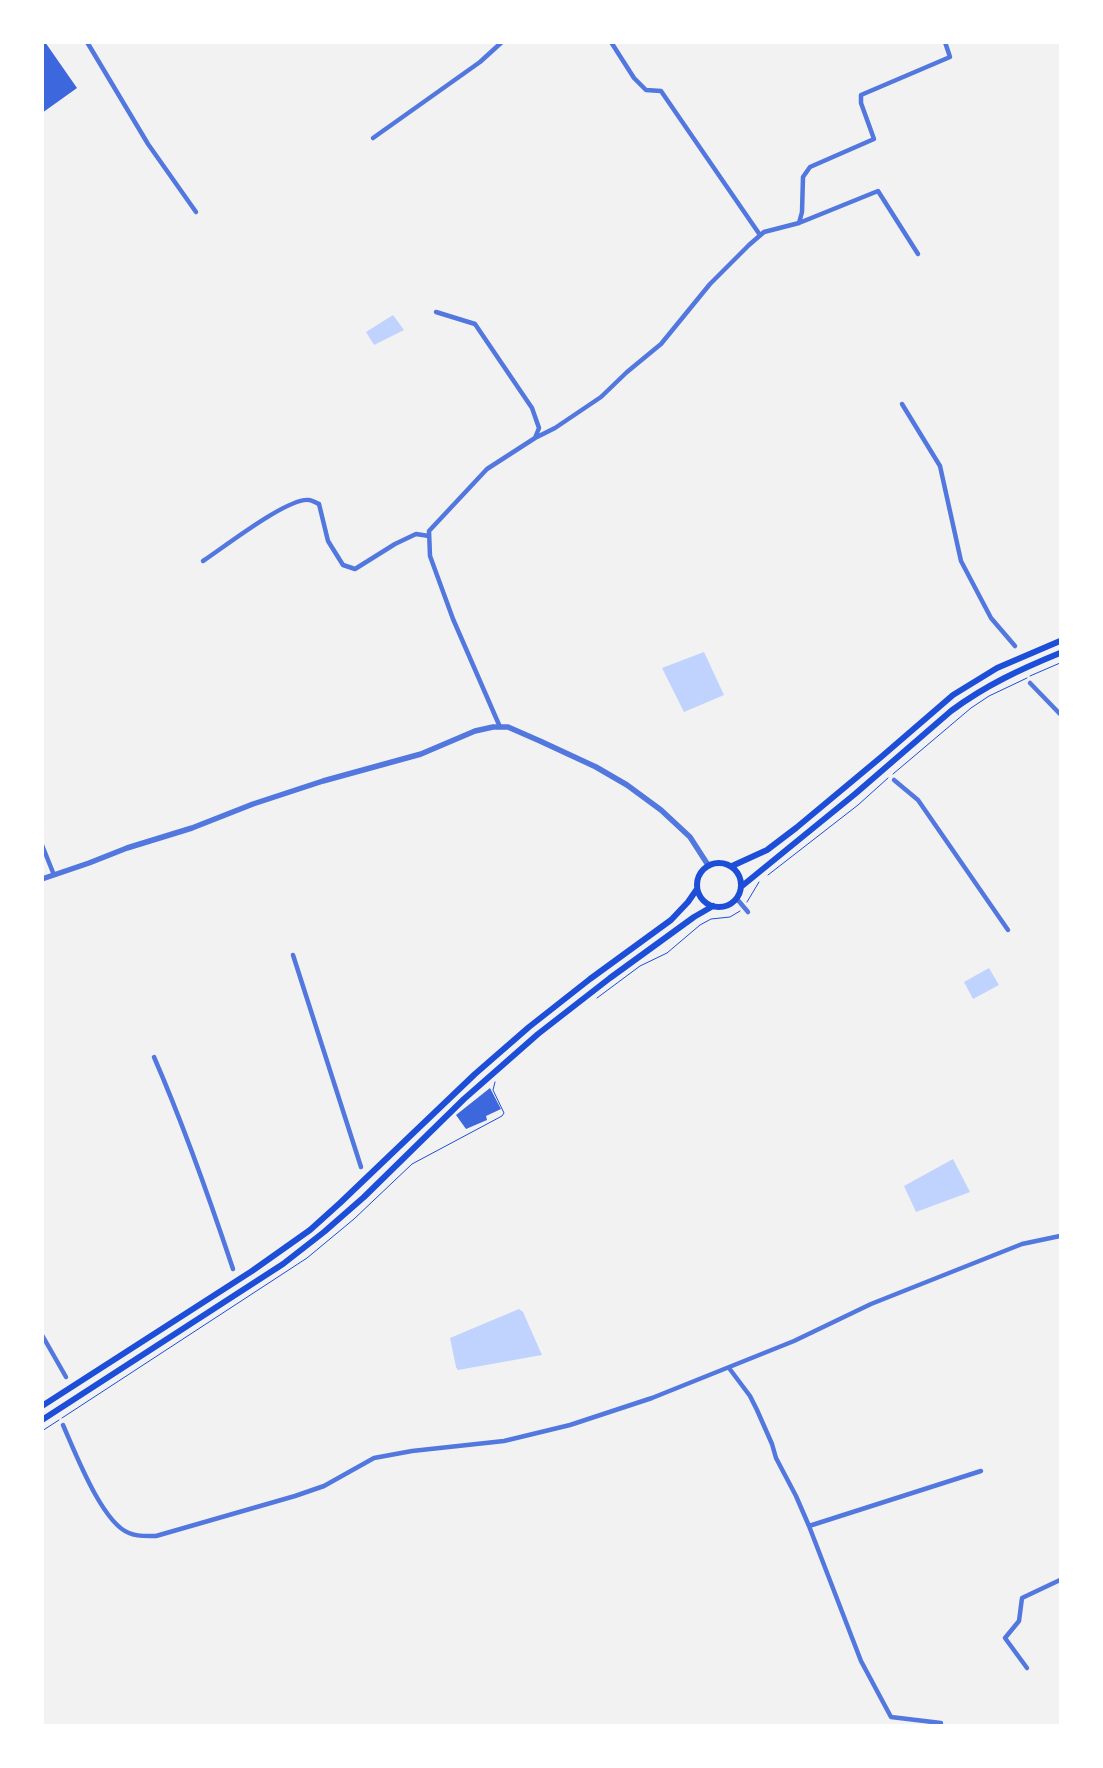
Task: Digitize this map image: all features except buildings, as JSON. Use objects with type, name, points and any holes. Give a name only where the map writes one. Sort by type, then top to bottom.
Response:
[{"type":"main road","points":[[732,866],[767,850],[796,828],[959,691],[997,668],[1060,641]]},
{"type":"main road","points":[[742,886],[739,874],[732,866],[722,863],[708,865],[700,873],[697,881],[697,889],[703,901],[713,906],[727,906],[737,899],[742,886],[855,794],[951,711],[1006,676],[1060,653]]},
{"type":"main road","points":[[42,1406],[252,1271],[310,1230],[475,1074],[529,1027],[616,959],[671,920],[697,889]]},
{"type":"main road","points":[[42,1420],[283,1264],[364,1197],[464,1099],[538,1034],[610,978],[713,906]]},
{"type":"street","points":[[87,42],[148,144],[196,212]]},
{"type":"street","points":[[373,138],[480,62],[502,42]]},
{"type":"street","points":[[610,42],[634,78],[646,90],[661,91],[760,235]]},
{"type":"street","points":[[799,223],[802,212],[803,177],[810,167],[874,139],[861,103],[861,95],[950,57],[944,42]]},
{"type":"street","points":[[500,727],[453,619],[430,556],[429,531],[487,469],[535,438],[555,428],[601,397],[627,372],[661,344],[710,284],[764,232],[799,223],[878,191],[918,254]]},
{"type":"street","points":[[436,312],[475,324],[532,408],[539,428],[535,438]]},
{"type":"street","points":[[902,404],[940,466],[961,561],[991,618],[1014,646]]},
{"type":"street","points":[[203,561],[279,510],[294,502],[309,500],[319,504],[328,541],[343,565],[355,569],[395,544],[416,534],[429,536]]},
{"type":"street","points":[[1030,683],[1060,714]]},
{"type":"street","points":[[42,878],[127,848],[192,828],[254,804],[323,781],[420,754],[475,731],[493,727],[508,727],[596,767],[627,785],[660,810],[690,837],[708,865]]},
{"type":"street","points":[[894,780],[918,800],[1008,930]]},
{"type":"street","points":[[42,845],[54,875]]},
{"type":"street","points":[[737,899],[748,912]]},
{"type":"street","points":[[293,955],[361,1167]]},
{"type":"street","points":[[154,1057],[206,1185],[233,1268]]},
{"type":"street","points":[[63,1425],[87,1478],[110,1517],[128,1533],[138,1536],[156,1536],[296,1496],[324,1486],[374,1458],[412,1451],[504,1441],[570,1425],[652,1398],[794,1341],[871,1304],[1022,1244],[1060,1236]]},
{"type":"street","points":[[42,1335],[66,1377]]},
{"type":"street","points":[[729,1368],[738,1377],[757,1410],[776,1458],[809,1526],[861,1661],[890,1717],[941,1723]]},
{"type":"street","points":[[809,1526],[981,1471]]},
{"type":"street","points":[[1027,1668],[1004,1638],[1019,1620],[1022,1598],[1060,1580]]},
{"type":"path","points":[[594,1000],[640,966],[667,953],[700,925],[711,919],[738,913],[761,880],[858,805],[971,708],[1013,684],[1060,663]]},
{"type":"path","points":[[42,1431],[307,1258],[354,1219],[412,1164],[502,1116],[504,1113],[494,1090],[494,1083]]},
{"type":"water","points":[[393,315],[404,330],[374,345],[366,332]]},
{"type":"water","points":[[704,652],[724,695],[684,712],[662,668]]},
{"type":"water","points":[[989,968],[999,985],[973,999],[964,982]]},
{"type":"water","points":[[953,1159],[970,1192],[916,1212],[904,1186]]},
{"type":"water","points":[[519,1309],[523,1312],[542,1355],[458,1370],[450,1338]]}]
